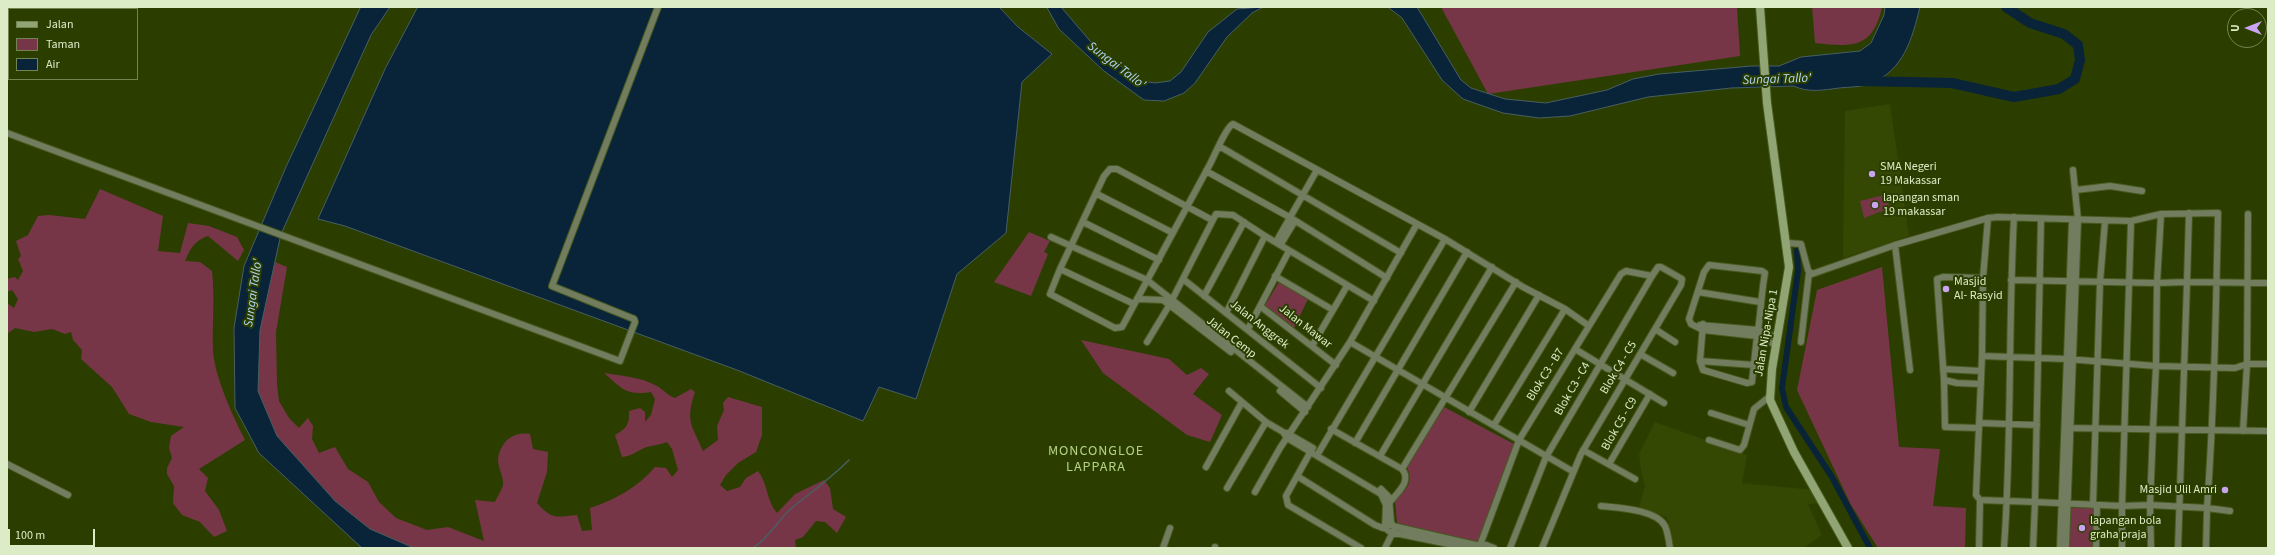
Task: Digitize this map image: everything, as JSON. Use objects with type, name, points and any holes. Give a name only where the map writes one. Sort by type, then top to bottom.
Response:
[{"type":"street","points":[[7,133],[291,240],[620,361],[635,322],[634,319],[552,286],[658,7]]},
{"type":"street","name":"Jalan Nipa-Nipa 1","points":[[1760,7],[1761,45],[1767,103],[1788,243],[1788,280],[1777,341],[1770,396],[1790,446],[1848,548]]},
{"type":"street","points":[[1212,220],[1187,206],[1113,168],[1106,172],[1097,194],[1060,268],[1050,292],[1051,296],[1116,328],[1122,327],[1159,260],[1187,206],[1206,172],[1229,126],[1236,124],[1444,239],[1516,282],[1591,323]]},
{"type":"street","points":[[1219,146],[1401,253]]},
{"type":"street","points":[[1278,243],[1293,219],[1302,196],[1317,170]]},
{"type":"street","points":[[2060,548],[2061,503],[2067,428],[2075,220],[2076,190],[2073,170]]},
{"type":"street","points":[[1206,172],[1293,219],[1387,278]]},
{"type":"street","points":[[2076,190],[2110,186],[2142,191]]},
{"type":"street","points":[[1097,194],[1173,233]]},
{"type":"street","points":[[1147,342],[1171,302],[1216,214],[1224,213],[1233,215],[1278,243],[1288,251],[1374,301]]},
{"type":"street","points":[[2178,548],[2180,429],[2189,213]]},
{"type":"street","points":[[1809,273],[1816,274],[1895,245],[1988,218],[2131,221],[2161,214],[2218,213],[2212,430],[2206,508],[2206,548]]},
{"type":"street","points":[[2151,548],[2150,506],[2156,366],[2157,283],[2161,214]]},
{"type":"street","points":[[2243,431],[2247,364],[2248,214]]},
{"type":"street","points":[[1979,548],[1980,500],[1975,492],[1981,384],[1983,278],[1988,218]]},
{"type":"street","points":[[2004,548],[2010,424],[2009,356],[2014,218]]},
{"type":"street","points":[[2033,548],[2039,358],[2038,280],[2041,219]]},
{"type":"street","points":[[2096,548],[2095,428],[2100,282],[2105,221]]},
{"type":"street","points":[[2122,548],[2128,282],[2131,221]]},
{"type":"street","points":[[1082,222],[1159,260]]},
{"type":"street","points":[[1204,296],[1244,222]]},
{"type":"street","points":[[1255,492],[1287,434],[1306,410],[1350,342],[1417,224]]},
{"type":"street","points":[[1226,313],[1265,236]]},
{"type":"street","points":[[1051,237],[1072,244],[1147,280],[1171,302]]},
{"type":"street","points":[[1319,452],[1331,429],[1444,239]]},
{"type":"street","points":[[1788,243],[1801,244],[1809,273],[1801,342]]},
{"type":"street","points":[[1895,245],[1910,370]]},
{"type":"street","points":[[1248,329],[1288,251]]},
{"type":"street","points":[[1355,443],[1467,252]]},
{"type":"street","points":[[1703,327],[1700,361],[1703,370],[1749,384],[1752,381],[1758,333],[1760,302],[1765,273],[1762,271],[1709,266],[1704,272],[1689,321],[1691,324],[1696,326],[1758,333],[1777,341]]},
{"type":"street","name":"Blok C4 - C5","points":[[1542,548],[1572,471],[1583,450],[1681,285],[1682,279],[1679,276],[1661,267],[1658,267],[1652,276]]},
{"type":"street","points":[[1060,268],[1136,302]]},
{"type":"street","points":[[1380,456],[1492,268]]},
{"type":"street","name":"Blok C3 - B7","points":[[1480,546],[1519,440],[1591,323],[1624,272],[1652,276]]},
{"type":"street","points":[[1276,276],[1333,310]]},
{"type":"street","name":"Blok C3 - C4","points":[[1510,548],[1546,457],[1652,276]]},
{"type":"street","points":[[1983,278],[1938,278],[1944,380],[1945,427],[2010,424],[2037,425]]},
{"type":"street","name":"Jalan Anggrek","points":[[1183,279],[1321,388]]},
{"type":"street","points":[[2011,280],[2157,283],[2268,283]]},
{"type":"street","points":[[1402,468],[1516,282]]},
{"type":"street","points":[[1312,346],[1347,286]]},
{"type":"street","points":[[1698,292],[1760,302]]},
{"type":"street","points":[[1469,412],[1539,295]]},
{"type":"street","name":"Jalan Cemp","points":[[1136,302],[1157,299],[1171,302],[1306,410]]},
{"type":"street","name":"Jalan Mawar","points":[[1260,306],[1336,365]]},
{"type":"street","points":[[1494,425],[1565,309]]},
{"type":"street","points":[[1656,329],[1675,342]]},
{"type":"street","points":[[1350,342],[1572,471]]},
{"type":"street","points":[[1575,349],[1664,403]]},
{"type":"street","points":[[1640,354],[1673,372]]},
{"type":"street","points":[[1982,356],[2070,359],[2156,366],[2235,368],[2247,364],[2268,364]]},
{"type":"street","points":[[1700,361],[1754,365]]},
{"type":"street","points":[[1943,369],[1981,371]]},
{"type":"street","points":[[1944,380],[1957,383],[1981,384]]},
{"type":"street","points":[[1229,391],[1266,422],[1388,494],[1393,525],[1392,533],[1385,548]]},
{"type":"street","name":"Blok C5 - C9","points":[[1609,464],[1650,394]]},
{"type":"street","points":[[1709,440],[1740,450],[1744,445],[1756,406],[1770,396]]},
{"type":"street","points":[[1206,467],[1242,402]]},
{"type":"street","points":[[1711,413],[1749,425]]},
{"type":"street","points":[[1227,488],[1266,422]]},
{"type":"street","points":[[2067,428],[2268,431]]},
{"type":"street","points":[[2066,548],[2068,503],[2067,428]]},
{"type":"street","points":[[1331,429],[1402,468],[1406,474],[1406,481],[1390,502]]},
{"type":"street","points":[[1287,434],[1311,451],[1381,494],[1386,506],[1385,528]]},
{"type":"street","points":[[1583,450],[1635,478]]},
{"type":"street","points":[[1311,451],[1286,496],[1288,505],[1361,548]]},
{"type":"street","points":[[7,464],[68,495]]},
{"type":"street","points":[[1297,476],[1375,525],[1385,528],[1392,533],[1468,548]]},
{"type":"street","points":[[1980,500],[2122,506],[2178,506],[2230,511]]},
{"type":"street","points":[[1600,506],[1629,508],[1658,519],[1665,527],[1670,548]]},
{"type":"street","points":[[1385,528],[1393,525],[1494,548]]},
{"type":"street","points":[[1163,548],[1170,528]]},
{"type":"shaded area","name":"SMA Negeri 19 Makassar","points":[[1890,104],[1909,236],[1843,258],[1845,111]]},
{"type":"shaded area","points":[[1655,422],[1747,455],[1742,483],[1814,490],[1822,503],[1808,504],[1822,535],[1804,548],[1674,548],[1667,517],[1639,507],[1645,486],[1639,454]]},
{"type":"green space","points":[[1441,7],[1737,7],[1740,56],[1488,94]]},
{"type":"green space","points":[[1812,7],[1882,7],[1878,21],[1873,31],[1867,38],[1859,42],[1840,45],[1815,43]]},
{"type":"green space","points":[[100,189],[163,216],[158,251],[180,253],[188,223],[209,226],[237,237],[244,250],[238,261],[208,236],[196,243],[185,261],[200,262],[212,271],[214,362],[225,397],[245,440],[199,469],[208,478],[205,491],[219,510],[227,531],[214,537],[200,522],[182,515],[173,503],[174,486],[167,474],[167,468],[172,458],[169,448],[171,436],[184,427],[151,422],[129,414],[112,387],[81,359],[82,350],[73,340],[71,332],[65,334],[52,329],[34,332],[15,328],[7,334],[7,303],[14,308],[18,299],[12,290],[7,292],[7,279],[15,277],[18,280],[23,271],[18,259],[21,256],[16,241],[28,235],[38,216],[49,215],[85,219]]},
{"type":"green space","name":"lapangan sman 19 makassar","points":[[1884,195],[1890,208],[1864,218],[1860,201]]},
{"type":"green space","points":[[1029,232],[1050,241],[1044,252],[1048,254],[1031,296],[994,282]]},
{"type":"green space","points":[[275,262],[287,267],[276,332],[277,385],[279,401],[289,418],[299,428],[308,418],[313,426],[312,439],[319,453],[335,447],[348,469],[368,482],[379,502],[396,518],[427,530],[448,527],[484,541],[475,500],[495,502],[503,485],[503,479],[498,463],[501,448],[508,439],[518,434],[530,434],[533,449],[548,452],[547,472],[537,503],[551,515],[559,517],[577,515],[582,531],[592,530],[590,508],[617,497],[634,487],[655,467],[666,468],[672,477],[678,470],[672,449],[667,442],[644,448],[622,457],[615,435],[622,431],[628,423],[629,411],[640,408],[645,412],[645,422],[651,415],[655,399],[651,392],[636,393],[625,390],[604,373],[631,377],[651,383],[675,398],[691,389],[695,392],[690,410],[690,417],[693,429],[703,451],[718,440],[717,426],[724,410],[723,403],[728,397],[762,407],[762,435],[756,452],[738,463],[726,475],[720,485],[727,491],[740,487],[746,478],[758,471],[764,481],[773,508],[777,513],[795,494],[824,480],[830,488],[833,509],[846,517],[837,533],[825,522],[816,521],[803,537],[795,540],[796,548],[414,548],[370,529],[335,501],[277,436],[258,391],[260,330]]},
{"type":"green space","points":[[1882,267],[1899,447],[1940,449],[1933,506],[1966,508],[1965,548],[1878,548],[1851,505],[1797,390],[1817,290]]},
{"type":"green space","points":[[1279,282],[1308,299],[1294,328],[1265,305]]},
{"type":"green space","points":[[1081,340],[1169,359],[1187,375],[1201,368],[1209,374],[1193,394],[1222,415],[1210,442],[1187,435],[1103,373]]},
{"type":"green space","points":[[1444,407],[1514,444],[1501,484],[1478,542],[1397,523],[1395,501],[1408,486],[1410,478],[1407,467]]},
{"type":"green space","name":"lapangan bola graha praja","points":[[2069,508],[2095,508],[2094,548],[2068,548]]},
{"type":"water","points":[[361,7],[390,7],[371,35],[281,234],[260,330],[258,391],[277,436],[335,501],[370,529],[414,548],[362,548],[259,453],[235,408],[234,328],[244,266],[286,167]]},
{"type":"water","points":[[418,7],[999,7],[1018,27],[1052,54],[1022,82],[1006,233],[957,274],[916,399],[879,387],[863,421],[737,370],[345,226],[318,219],[385,69]]},
{"type":"water","points":[[1047,7],[1061,7],[1096,48],[1141,81],[1155,83],[1170,81],[1181,72],[1208,32],[1237,9],[1263,7],[1252,13],[1227,37],[1195,83],[1184,93],[1164,101],[1144,100],[1104,71],[1059,29]]},
{"type":"water","points":[[1388,7],[1417,7],[1461,80],[1471,88],[1505,99],[1546,103],[1607,90],[1633,79],[1659,74],[1752,66],[1779,66],[1801,57],[1860,51],[1871,43],[1884,15],[1885,7],[1920,7],[1910,42],[1899,62],[1882,78],[1870,84],[1816,90],[1805,90],[1794,86],[1731,88],[1648,97],[1570,116],[1539,118],[1503,113],[1463,99],[1442,80],[1402,18]]},
{"type":"waterway","name":"Sungai Tallo'","points":[[1860,81],[1952,83],[2014,97],[2059,89],[2075,79],[2080,60],[2078,45],[2064,34],[2030,23],[2006,7]]},
{"type":"waterway","points":[[1797,250],[1798,271],[1782,388],[1786,407],[1832,477],[1870,548]]},
{"type":"waterway","points":[[753,548],[759,544],[794,506],[849,460]]},
{"type":"place","name":"SMA Negeri 19 Makassar","points":[[1872,174]]},
{"type":"place","name":"lapangan sman 19 makassar","points":[[1875,205]]},
{"type":"place","name":"Masjid Al- Rasyid","points":[[1946,289]]},
{"type":"place","name":"Masjid Ulil Amri","points":[[2225,490]]},
{"type":"place","name":"lapangan bola graha praja","points":[[2082,528]]},
{"type":"district","name":"MONCONGLOE LAPPARA","points":[[1096,460]]}]
